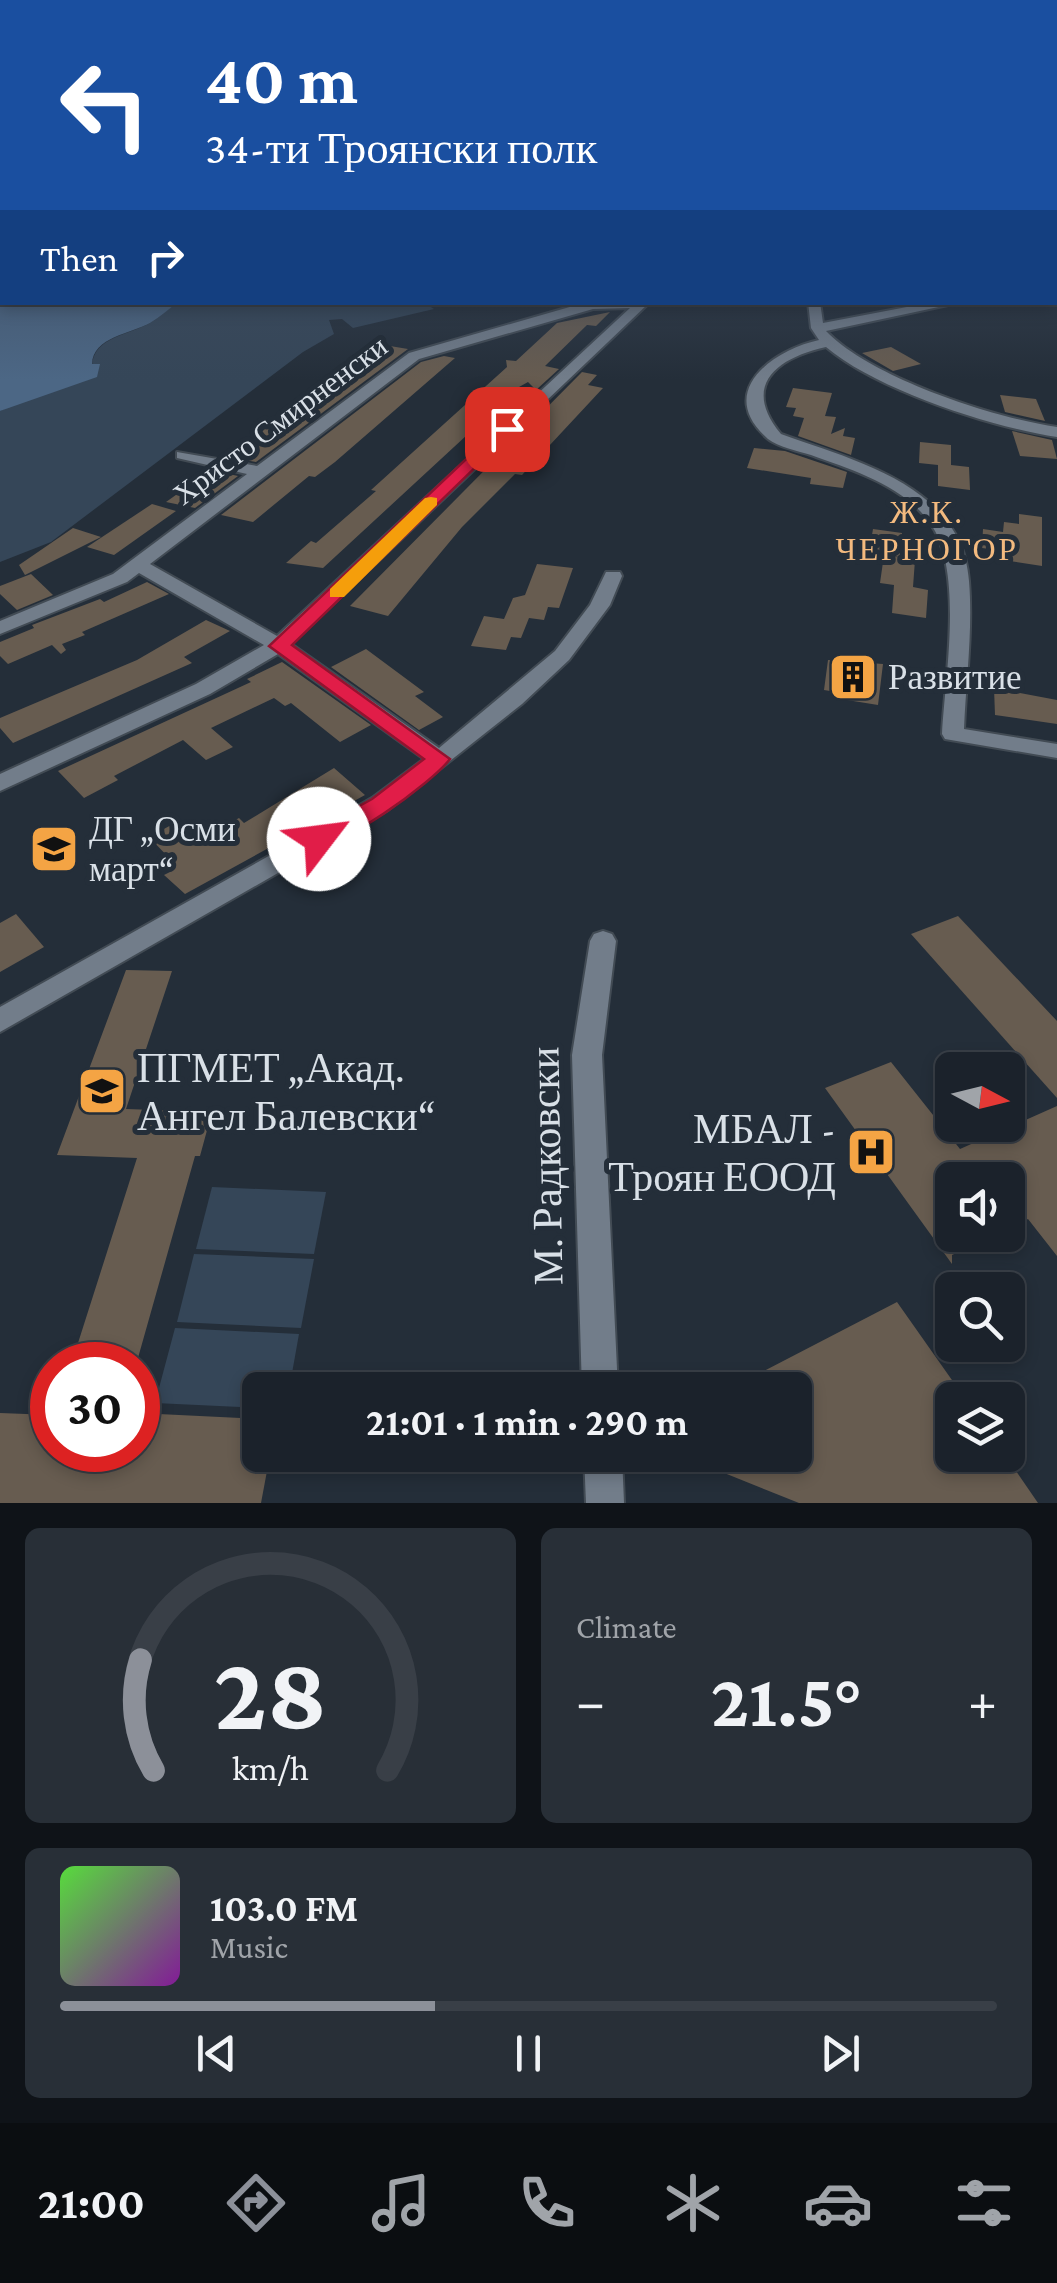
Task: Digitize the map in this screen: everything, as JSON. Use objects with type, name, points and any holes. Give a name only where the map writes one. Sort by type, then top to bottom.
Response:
[{"type":"street","name":"Христо Смирненски","points":[[0,628],[98,589],[139,565],[424,351],[592,305]]},
{"type":"street","points":[[0,783],[203,689],[279,646],[641,305]]},
{"type":"street","points":[[815,305],[824,335],[912,387],[1008,423],[1057,432]]},
{"type":"street","points":[[929,305],[902,308],[824,335],[798,349],[761,374],[755,386],[758,413],[762,424],[775,437],[893,482],[938,516],[957,556],[960,580],[953,734],[1057,751]]},
{"type":"street","points":[[183,455],[261,472]]},
{"type":"street","points":[[139,565],[279,646],[439,759]]},
{"type":"street","points":[[0,1021],[380,804],[554,665],[602,608],[613,576]]},
{"type":"street","name":"М. Радковски","points":[[599,1372],[588,1055],[603,941]]},
{"type":"street","points":[[604,1472],[606,1503]]},
{"type":"shaded area","points":[[0,305],[174,305],[150,323],[99,348],[92,364],[100,364],[97,377],[0,411]]},
{"type":"shaded area","points":[[174,305],[428,305],[434,309],[353,328],[342,319],[329,320],[334,334],[303,352],[51,542],[0,562],[0,411],[99,364],[92,365],[99,348],[150,323]]},
{"type":"shaded area","points":[[212,1187],[326,1192],[314,1254],[196,1249]]},
{"type":"shaded area","points":[[194,1254],[314,1259],[301,1328],[177,1322]]},
{"type":"shaded area","points":[[175,1328],[299,1334],[292,1372],[242,1372],[242,1407],[160,1403],[160,1384]]},
{"type":"building","points":[[610,312],[596,326],[587,325],[545,366],[559,369],[536,390],[528,382],[519,387],[323,568],[286,563],[311,541],[316,543],[376,491],[371,490],[507,367],[506,360],[516,361],[557,323]]},
{"type":"building","points":[[378,344],[408,349],[256,462],[228,457]]},
{"type":"building","points":[[891,347],[921,364],[893,371],[862,353]]},
{"type":"building","points":[[444,356],[455,358],[335,462],[315,477],[309,476],[253,522],[221,515],[421,362]]},
{"type":"building","points":[[582,372],[597,375],[588,385],[603,388],[522,475],[515,474],[462,527],[388,616],[350,606]]},
{"type":"building","points":[[793,388],[832,393],[825,416],[836,417],[831,434],[845,428],[843,436],[855,438],[851,455],[798,436],[804,418],[793,416],[796,408],[786,407]]},
{"type":"building","points":[[1000,395],[1036,399],[1045,421],[1005,412]]},
{"type":"building","points":[[1012,431],[1052,440],[1057,459],[1020,456]]},
{"type":"building","points":[[920,442],[951,445],[951,465],[969,467],[970,490],[938,486],[938,465],[919,463]]},
{"type":"building","points":[[754,448],[785,451],[847,472],[843,488],[810,484],[811,478],[747,468]]},
{"type":"building","points":[[211,470],[238,476],[195,508],[166,502]]},
{"type":"building","points":[[152,504],[176,511],[114,555],[87,547]]},
{"type":"building","points":[[1019,514],[1042,517],[1042,566],[997,559],[997,550],[982,548],[983,529],[1003,532],[1004,522],[1019,524]]},
{"type":"building","points":[[73,528],[101,537],[25,575],[19,565]]},
{"type":"building","points":[[873,529],[902,533],[900,557],[869,553]]},
{"type":"building","points":[[884,555],[915,560],[913,587],[928,590],[926,618],[892,613],[894,585],[880,583]]},
{"type":"building","points":[[537,564],[573,568],[559,608],[548,607],[544,620],[529,618],[521,638],[511,637],[506,650],[471,646],[484,616],[504,619],[513,598],[525,595]]},
{"type":"building","points":[[31,574],[53,595],[17,610],[0,594],[0,586]]},
{"type":"building","points":[[147,582],[169,594],[82,632],[85,635],[62,644],[66,650],[61,654],[52,645],[8,664],[0,656],[0,642],[34,628],[32,625],[100,599],[104,602]]},
{"type":"building","points":[[206,620],[230,631],[184,657],[192,663],[13,743],[0,728],[0,718],[137,660]]},
{"type":"building","points":[[366,649],[424,692],[415,696],[443,717],[419,730],[331,667]]},
{"type":"building","name":"Развитие","points":[[828,660],[883,664],[878,705],[847,700],[848,694],[824,690]]},
{"type":"building","points":[[282,662],[371,725],[340,742],[291,703],[285,706],[274,698],[211,728],[233,747],[206,760],[183,740],[114,776],[118,780],[84,798],[58,771],[251,682],[247,679]]},
{"type":"building","points":[[994,688],[1057,700],[1057,724],[995,715]]},
{"type":"building","points":[[334,768],[365,795],[185,894],[164,875],[172,871],[164,864],[171,860],[149,837],[175,823],[195,842],[239,818],[244,823]]},
{"type":"building","points":[[16,914],[44,947],[0,972],[0,923]]},
{"type":"building","points":[[958,916],[1057,1021],[1057,1098],[1025,1062],[1025,1052],[1016,1052],[911,934]]},
{"type":"building","points":[[126,970],[172,971],[126,1109],[212,1112],[200,1156],[195,1156],[142,1342],[78,1342],[137,1158],[57,1155]]},
{"type":"building","points":[[891,1062],[935,1117],[935,1142],[954,1142],[960,1149],[976,1142],[1025,1142],[1025,1120],[1057,1106],[1057,1256],[1028,1219],[1025,1220],[1025,1162],[935,1162],[935,1240],[825,1088]]},
{"type":"building","points":[[897,1302],[935,1356],[935,1362],[939,1362],[953,1382],[935,1382],[935,1472],[1017,1472],[1038,1503],[799,1503],[722,1472],[812,1472],[812,1372],[762,1372]]},
{"type":"building","points":[[0,1413],[30,1414],[30,1472],[160,1472],[160,1414],[242,1418],[242,1472],[267,1472],[261,1503],[0,1503]]},
{"type":"slow traffic","points":[[337,593],[431,502]]},
{"type":"place","name":"Развитие","points":[[853,677]]},
{"type":"place","name":"ДГ „Осми март“","points":[[54,849]]},
{"type":"place","name":"ПГМЕТ „Акад. Ангел Балевски“","points":[[102,1091]]},
{"type":"place","name":"МБАЛ - Троян ЕООД","points":[[871,1152]]},
{"type":"district","name":"Ж.К. ЧЕРНОГОР","points":[[927,530]]},
{"type":"route","points":[[319,839],[380,804],[439,759],[279,646],[507,429]]}]
